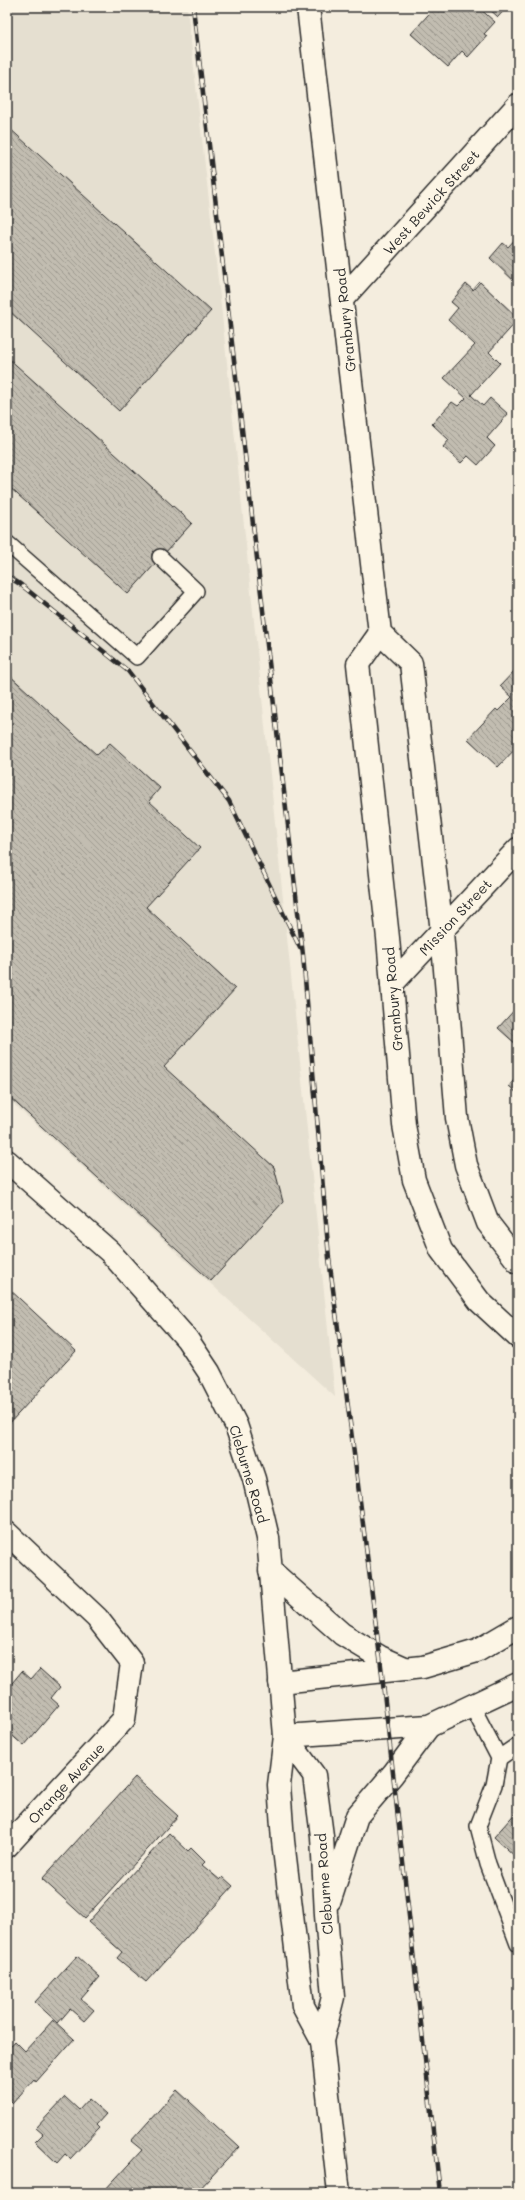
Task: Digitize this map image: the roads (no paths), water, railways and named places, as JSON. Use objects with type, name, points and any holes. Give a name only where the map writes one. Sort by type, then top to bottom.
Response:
[{"type":"street","name":"Granbury Road","points":[[308,7],[343,298],[380,633],[358,664],[392,984],[404,1125],[414,1180],[441,1250],[480,1302],[518,1337]]},
{"type":"street","name":"West Bewick Street","points":[[343,298],[518,105]]},
{"type":"street","points":[[380,633],[410,663],[442,932],[457,1118],[466,1165],[488,1223],[518,1262]]},
{"type":"street","name":"Mission Street","points":[[392,984],[518,849]]},
{"type":"street","name":"Cleburne Road","points":[[7,1160],[110,1252],[187,1339],[209,1372],[236,1425],[254,1479],[268,1538],[285,1736],[279,1785],[303,2006],[322,2041]]},
{"type":"street","name":"Orange Avenue","points":[[7,1533],[97,1618],[132,1663],[124,1720],[7,1846]]},
{"type":"street","points":[[270,1570],[342,1634],[380,1657],[407,1669]]},
{"type":"street","points":[[280,1682],[423,1667],[477,1651],[518,1627]]},
{"type":"street","points":[[285,1736],[429,1726],[518,1684]]},
{"type":"street","points":[[326,1915],[357,1816],[393,1774],[429,1726]]},
{"type":"street","name":"Cleburne Road","points":[[285,1736],[314,1775],[322,1836],[326,1915],[333,1997],[322,2041],[339,2193]]},
{"type":"lane","points":[[7,543],[137,658],[196,591],[160,557]]},
{"type":"lane","points":[[472,1706],[499,1758],[494,1784],[478,1826],[488,1864],[518,1944]]},
{"type":"lane","points":[[499,1758],[518,1745]]},
{"type":"railway","points":[[193,7],[303,955],[329,1258],[380,1657],[440,2193]]},
{"type":"railway","points":[[7,576],[20,584],[128,671],[229,801],[300,948]]}]
